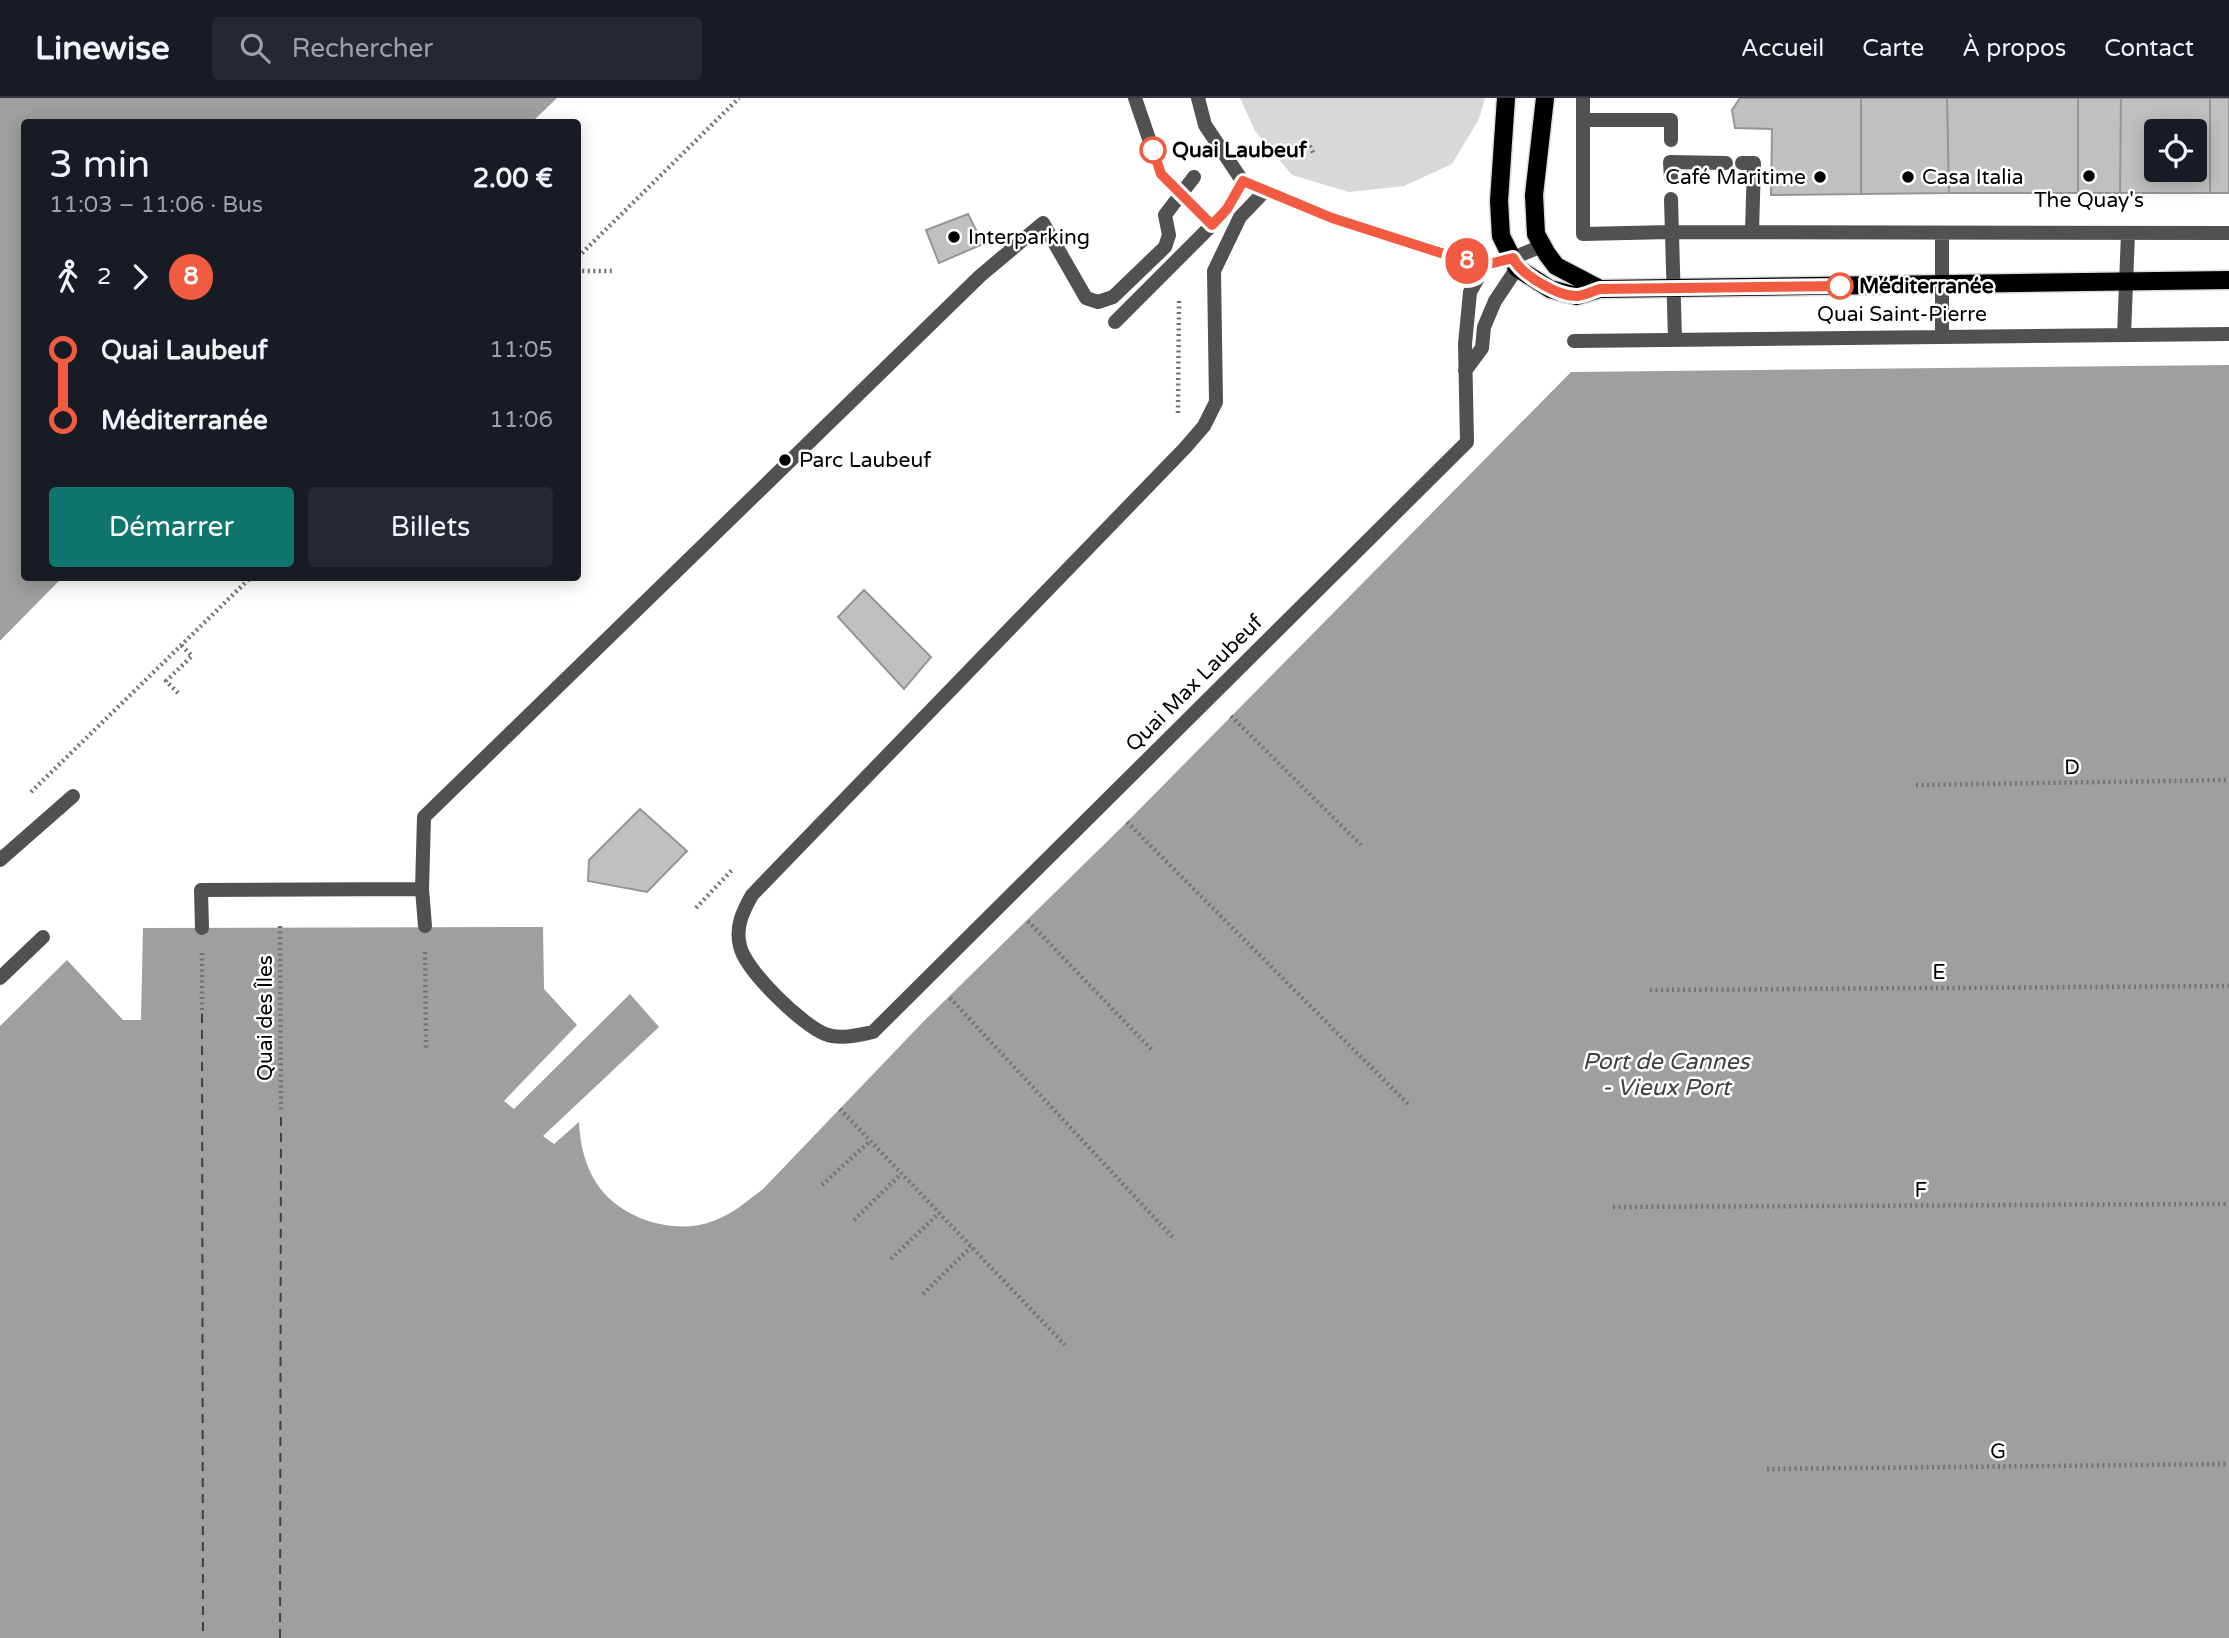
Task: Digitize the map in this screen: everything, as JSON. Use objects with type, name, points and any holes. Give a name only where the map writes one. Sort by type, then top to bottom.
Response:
[{"type":"main road","points":[[1506,98],[1499,201],[1501,236],[1515,263]]},
{"type":"main road","points":[[1545,98],[1534,195],[1536,234],[1556,265],[1600,289]]},
{"type":"main road","name":"Quai Saint-Pierre","points":[[1515,263],[1550,289],[1577,296],[1600,289],[2229,280]]},
{"type":"street","points":[[1135,98],[1161,174],[1212,225]]},
{"type":"street","points":[[1198,98],[1205,125],[1243,181],[1265,191],[1343,221],[1485,265],[1515,263],[1542,246]]},
{"type":"street","points":[[1583,98],[1583,234],[2229,233]]},
{"type":"street","points":[[1584,120],[1671,120],[1671,140]]},
{"type":"street","points":[[1671,178],[1670,162],[1726,163]]},
{"type":"street","points":[[1742,163],[1754,163],[1752,232]]},
{"type":"street","points":[[425,926],[422,889],[424,817],[979,276],[1042,223],[1086,298],[1098,302],[1113,297],[1165,247],[1169,235],[1165,215],[1194,177]]},
{"type":"street","points":[[1115,322],[1227,209],[1243,181]]},
{"type":"street","name":"Quai Max Laubeuf","points":[[1265,191],[1240,217],[1214,271],[1216,402],[1204,426],[752,895],[740,919],[740,947],[754,974],[805,1022],[826,1035],[851,1037],[873,1032],[1467,442],[1464,372],[1470,292],[1485,265]]},
{"type":"street","points":[[1671,199],[1675,339]]},
{"type":"street","points":[[1942,233],[1942,337]]},
{"type":"street","points":[[2124,335],[2129,233]]},
{"type":"street","points":[[1464,372],[1482,348],[1485,327],[1495,301],[1515,263]]},
{"type":"street","name":"Quai Saint-Pierre","points":[[1574,341],[2229,334]]},
{"type":"street","points":[[0,860],[73,796]]},
{"type":"street","points":[[201,928],[201,890],[422,889]]},
{"type":"street","points":[[0,978],[43,937]]},
{"type":"path","points":[[581,254],[739,98]]},
{"type":"path","points":[[1307,141],[1314,154]]},
{"type":"path","points":[[581,271],[612,271]]},
{"type":"path","points":[[1166,272],[1179,285],[1178,413]]},
{"type":"path","points":[[29,794],[247,581]]},
{"type":"path","points":[[178,693],[166,681],[192,656],[181,645]]},
{"type":"path","points":[[1231,716],[1362,845]]},
{"type":"path","name":"D","points":[[1916,785],[2229,780]]},
{"type":"path","points":[[1127,822],[1409,1105]]},
{"type":"path","points":[[696,908],[734,869]]},
{"type":"path","points":[[1028,921],[1153,1051]]},
{"type":"path","name":"Quai des Îles","points":[[280,926],[281,1110]]},
{"type":"path","points":[[425,926],[426,1048]]},
{"type":"path","points":[[201,928],[202,1014]]},
{"type":"path","name":"E","points":[[1650,990],[2229,986]]},
{"type":"path","points":[[950,998],[1175,1240]]},
{"type":"path","points":[[840,1110],[1065,1345]]},
{"type":"path","points":[[822,1185],[870,1141]]},
{"type":"path","points":[[855,1220],[901,1174]]},
{"type":"path","name":"F","points":[[1613,1207],[2229,1204]]},
{"type":"path","points":[[891,1259],[939,1213]]},
{"type":"path","points":[[923,1294],[971,1247]]},
{"type":"path","name":"G","points":[[1767,1469],[2229,1464]]},
{"type":"shaded area","points":[[1240,98],[1485,98],[1479,119],[1452,164],[1404,186],[1349,192],[1292,175],[1255,131]]},
{"type":"water","points":[[0,98],[557,98],[535,119],[21,119],[21,581],[59,581],[0,641]]},
{"type":"water","name":"Port de Cannes - Vieux Port","points":[[2229,365],[2229,1638],[0,1638],[0,1026],[67,960],[123,1020],[141,1020],[143,928],[543,927],[544,989],[577,1025],[504,1101],[514,1109],[630,994],[659,1027],[543,1136],[554,1144],[579,1122],[586,1162],[597,1184],[619,1207],[634,1215],[666,1225],[698,1225],[713,1221],[740,1207],[763,1189],[924,1021],[1127,822],[1571,372]]},
{"type":"pier","points":[[59,581],[63,581],[0,644]]},
{"type":"building","points":[[1740,98],[1861,98],[1861,194],[1771,195],[1772,129],[1735,128],[1732,110]]},
{"type":"building","points":[[1861,98],[1947,98],[1949,193],[1861,194]]},
{"type":"building","points":[[1947,98],[2078,98],[2078,193],[1949,193]]},
{"type":"building","points":[[2078,98],[2121,98],[2120,193],[2078,193]]},
{"type":"building","points":[[2121,98],[2210,98],[2210,193],[2120,193]]},
{"type":"building","points":[[2210,98],[2229,98],[2229,193],[2210,193]]},
{"type":"building","name":"Interparking","points":[[968,214],[983,244],[939,263],[926,230]]},
{"type":"building","points":[[864,590],[931,657],[904,689],[838,617]]},
{"type":"building","points":[[640,809],[687,851],[647,892],[588,881],[589,860]]},
{"type":"ferry route","points":[[202,1014],[203,1638]]},
{"type":"ferry route","points":[[280,1638],[281,1110]]},
{"type":"bus line","name":"8","points":[[1153,150],[1161,174],[1212,225],[1227,209],[1243,181],[1332,218],[1466,261],[1485,265],[1513,258],[1517,268],[1550,289],[1577,296],[1600,289],[1840,286]]},
{"type":"place","name":"Quai Laubeuf","points":[[1153,150]]},
{"type":"place","name":"The Quay's","points":[[2089,176]]},
{"type":"place","name":"Café Maritime","points":[[1820,177]]},
{"type":"place","name":"Casa Italia","points":[[1908,177]]},
{"type":"place","name":"Interparking","points":[[954,237]]},
{"type":"place","name":"Méditerranée","points":[[1840,286]]},
{"type":"place","name":"Parc Laubeuf","points":[[785,460]]}]
